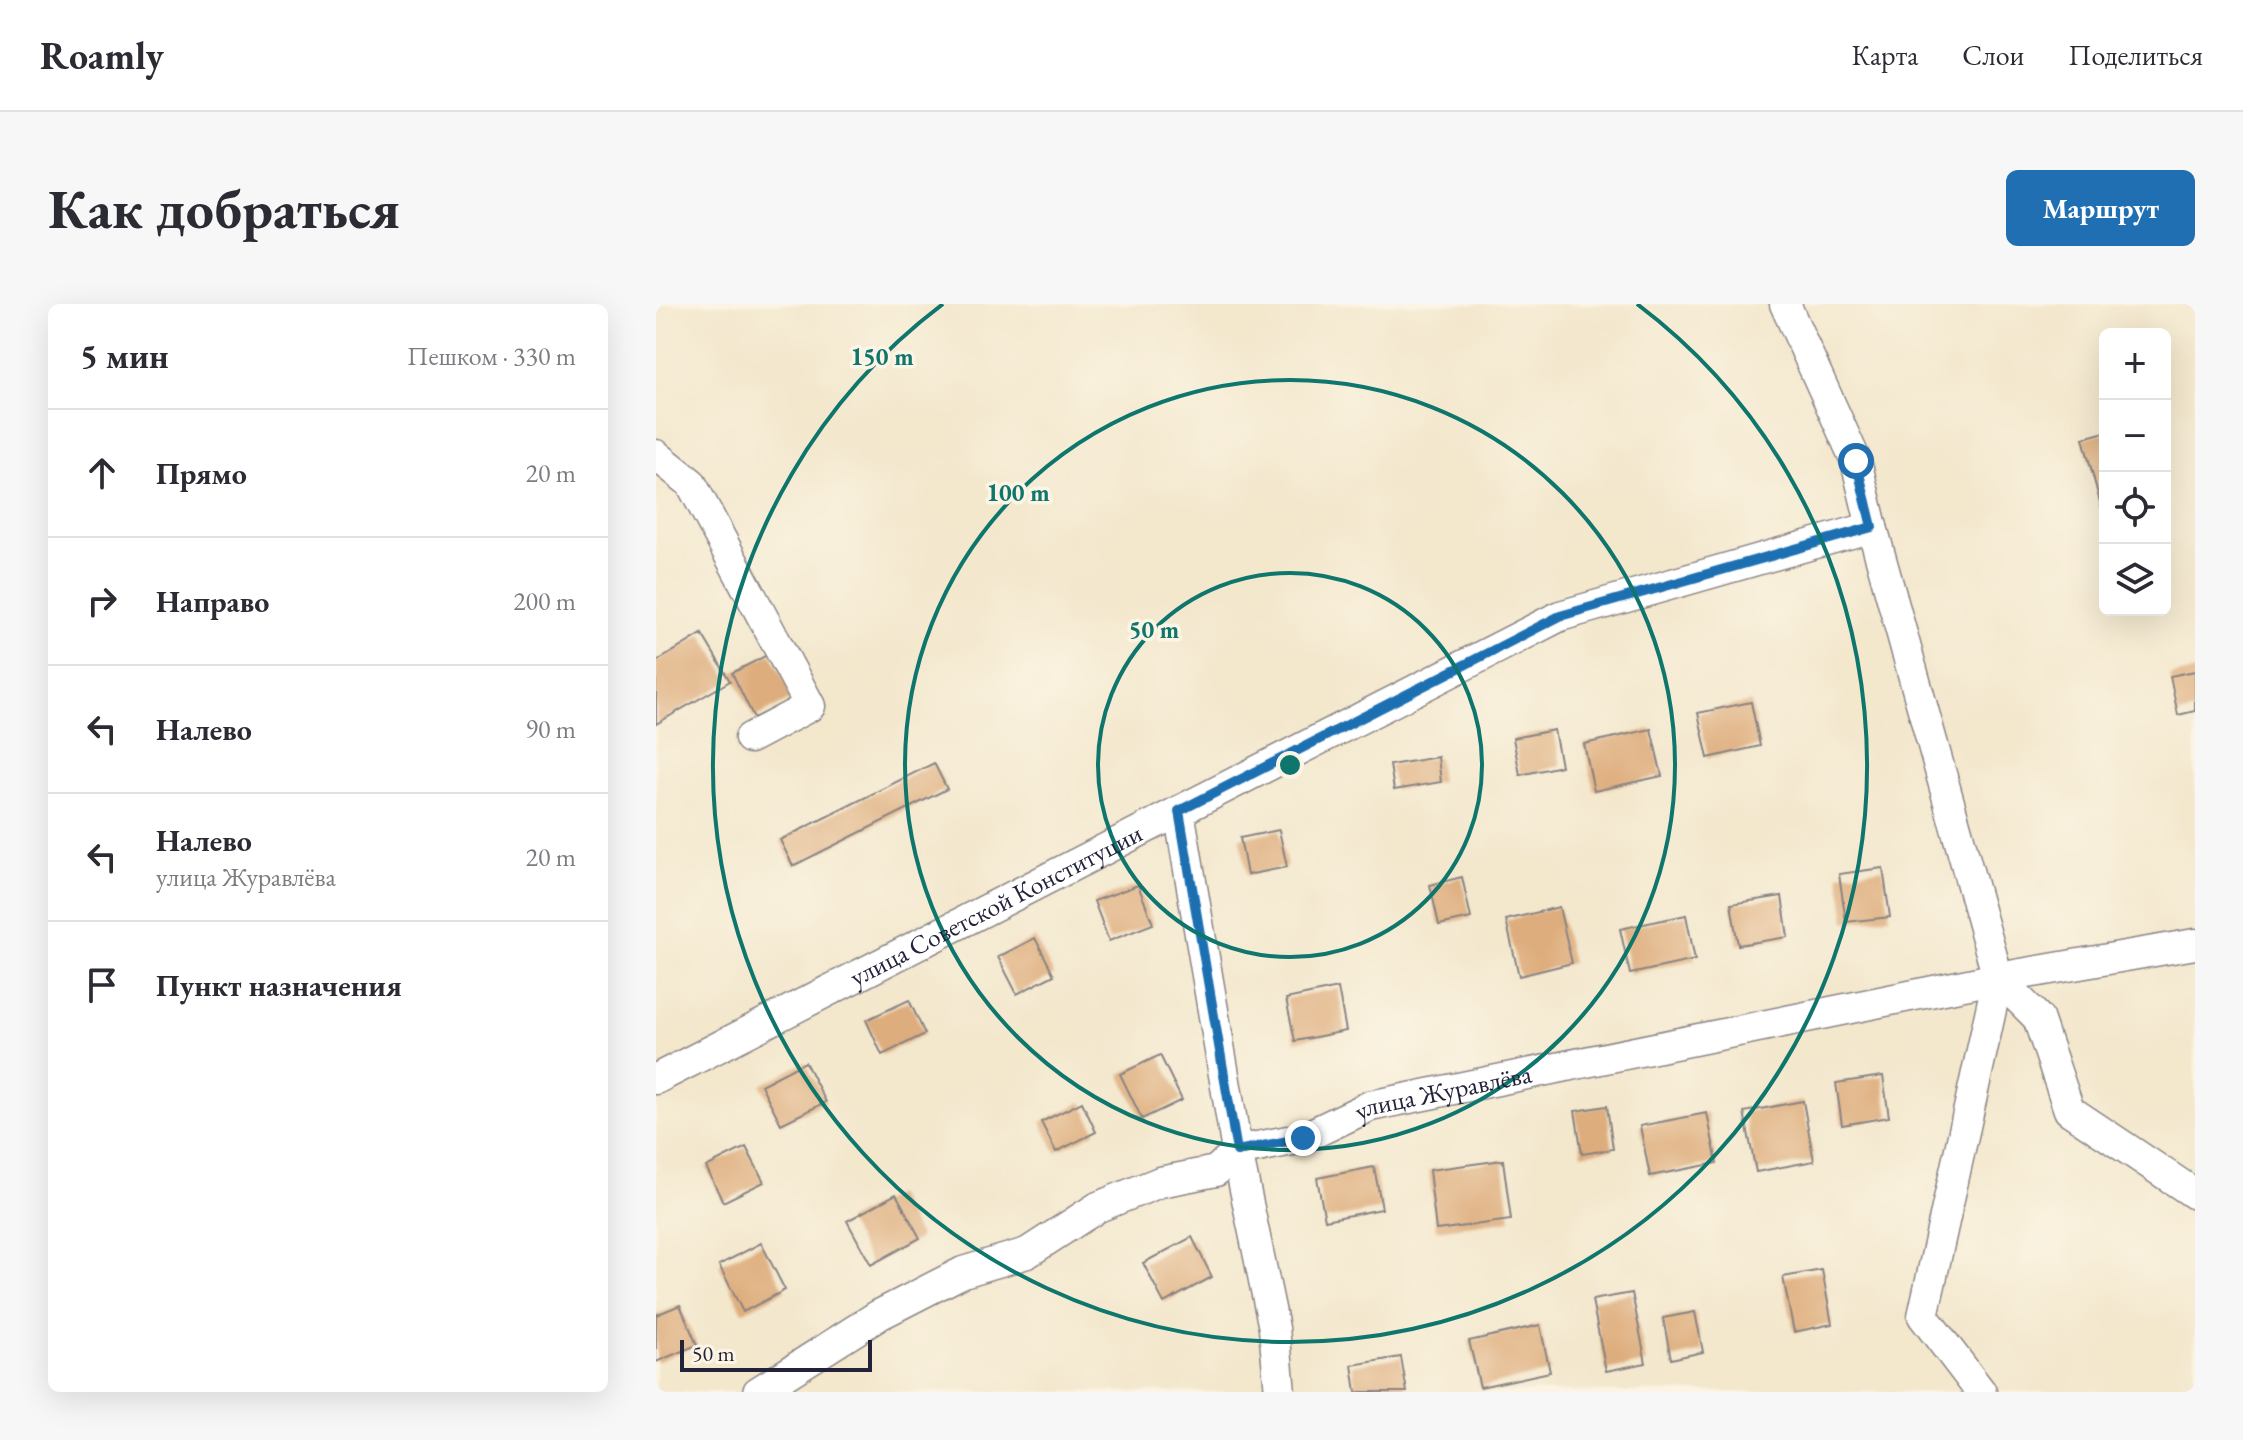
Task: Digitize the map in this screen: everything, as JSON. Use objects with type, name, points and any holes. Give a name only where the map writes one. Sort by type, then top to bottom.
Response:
[{"type":"street","points":[[1785,304],[1856,461],[1998,978],[1923,1316],[1981,1392]]},
{"type":"street","points":[[656,455],[691,483],[810,706],[750,738]]},
{"type":"street","name":"улица Советской Конституции","points":[[656,1079],[1560,616],[1872,527]]},
{"type":"street","points":[[1179,811],[1237,1151],[1274,1328],[1280,1392]]},
{"type":"street","name":"улица Журавлёва","points":[[758,1392],[879,1315],[963,1272],[1027,1253],[1098,1207],[1160,1182],[1216,1171],[1237,1151],[1303,1138],[1370,1106],[1998,978],[2195,944]]},
{"type":"street","points":[[1998,978],[2038,1018],[2069,1110],[2195,1194]]},
{"type":"building","points":[[2099,434],[2099,498],[2083,438]]},
{"type":"building","points":[[702,634],[730,681],[656,724],[656,662]]},
{"type":"building","points":[[771,653],[794,698],[754,718],[732,673]]},
{"type":"building","points":[[2195,671],[2195,711],[2178,715],[2170,676]]},
{"type":"building","points":[[1751,702],[1760,746],[1708,758],[1698,713]]},
{"type":"building","points":[[1651,729],[1662,776],[1594,791],[1584,744]]},
{"type":"building","points":[[1554,730],[1561,766],[1520,775],[1513,738]]},
{"type":"building","points":[[1438,757],[1441,782],[1394,790],[1390,765]]},
{"type":"building","points":[[934,763],[947,789],[793,866],[780,840]]},
{"type":"building","points":[[1279,830],[1287,867],[1247,875],[1240,838]]},
{"type":"building","points":[[1883,868],[1890,917],[1846,922],[1839,874]]},
{"type":"building","points":[[1462,877],[1471,918],[1439,925],[1430,885]]},
{"type":"building","points":[[1138,885],[1153,924],[1109,941],[1094,901]]},
{"type":"building","points":[[1782,896],[1788,937],[1738,945],[1731,904]]},
{"type":"building","points":[[1559,907],[1572,963],[1519,976],[1506,920]]},
{"type":"building","points":[[1686,915],[1695,960],[1630,974],[1620,929]]},
{"type":"building","points":[[1035,938],[1054,975],[1017,994],[998,957]]},
{"type":"building","points":[[1338,988],[1346,1031],[1295,1041],[1286,999]]},
{"type":"building","points":[[909,1000],[925,1034],[882,1055],[866,1020]]},
{"type":"building","points":[[1160,1055],[1182,1100],[1142,1119],[1120,1074]]},
{"type":"building","points":[[805,1062],[826,1102],[781,1124],[761,1085]]},
{"type":"building","points":[[1883,1076],[1889,1117],[1842,1125],[1836,1083]]},
{"type":"building","points":[[1803,1101],[1814,1161],[1756,1172],[1744,1112]]},
{"type":"building","points":[[1082,1102],[1096,1132],[1056,1152],[1041,1122]]},
{"type":"building","points":[[1607,1106],[1613,1149],[1582,1154],[1575,1111]]},
{"type":"building","points":[[1707,1113],[1717,1163],[1650,1176],[1640,1126]]},
{"type":"building","points":[[746,1147],[764,1182],[723,1202],[706,1167]]},
{"type":"building","points":[[1503,1160],[1511,1220],[1436,1230],[1429,1170]]},
{"type":"building","points":[[1374,1167],[1382,1209],[1325,1220],[1317,1178]]},
{"type":"building","points":[[896,1194],[920,1238],[871,1265],[847,1221]]},
{"type":"building","points":[[1192,1237],[1212,1277],[1164,1303],[1143,1263]]},
{"type":"building","points":[[761,1243],[785,1290],[743,1312],[719,1265]]},
{"type":"building","points":[[1822,1270],[1832,1324],[1794,1332],[1783,1277]]},
{"type":"building","points":[[1632,1293],[1646,1363],[1606,1371],[1592,1300]]},
{"type":"building","points":[[680,1305],[697,1345],[656,1362],[656,1315]]},
{"type":"building","points":[[1695,1312],[1703,1352],[1671,1359],[1663,1318]]},
{"type":"building","points":[[1540,1325],[1550,1372],[1480,1387],[1469,1341]]},
{"type":"building","points":[[1401,1357],[1407,1392],[1356,1392],[1352,1365]]},
{"type":"route","points":[[1303,1138],[1237,1151],[1179,811],[1560,616],[1872,527],[1856,461]]}]
